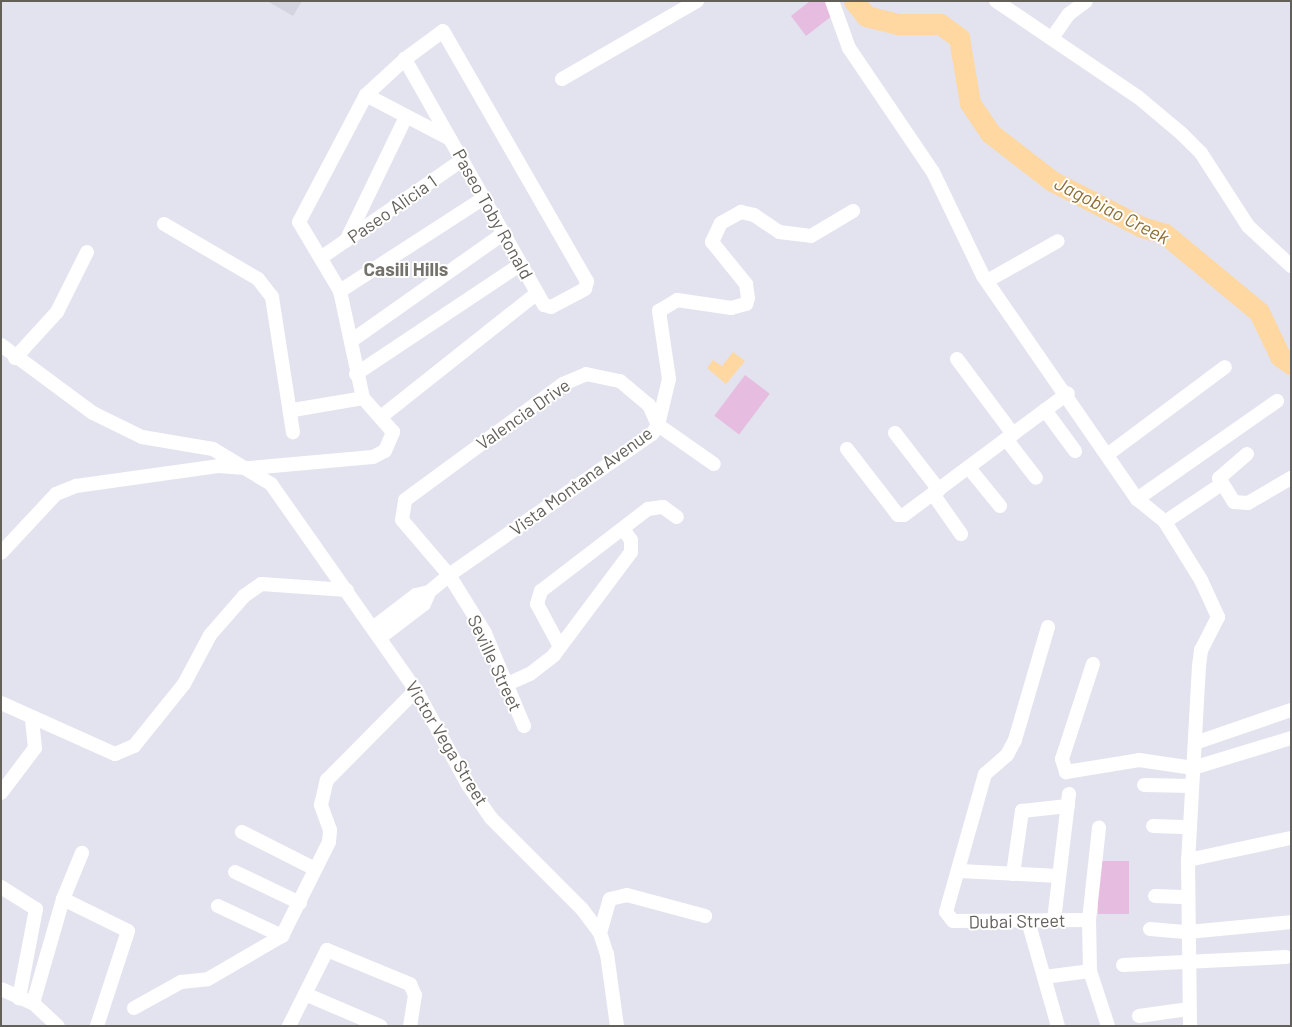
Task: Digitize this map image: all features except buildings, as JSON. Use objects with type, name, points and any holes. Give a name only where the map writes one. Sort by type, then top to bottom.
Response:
[{"type":"street","points":[[562,79],[698,1]]},
{"type":"street","points":[[832,1],[849,48],[933,172],[987,281],[1068,393],[1137,499],[1165,522],[1202,580],[1218,617],[1201,650],[1188,860],[1186,965],[1190,1026]]},
{"type":"street","points":[[996,1],[1138,97],[1182,134],[1201,154],[1248,226],[1291,266]]},
{"type":"street","points":[[1052,38],[1069,14],[1086,1]]},
{"type":"street","points":[[1,553],[56,494],[76,486],[218,466],[250,468],[373,457],[385,451],[394,432],[382,416],[363,398],[356,374],[340,291],[322,257],[299,222],[366,95],[405,59],[443,31],[587,282],[585,289],[551,307],[537,293],[382,416]]},
{"type":"street","points":[[405,59],[450,139]]},
{"type":"street","name":"Paseo Toby Ronald","points":[[366,95],[450,139],[537,293]]},
{"type":"street","points":[[346,241],[406,117]]},
{"type":"street","name":"Paseo Alicia 1","points":[[322,257],[462,160]]},
{"type":"street","points":[[340,291],[484,198]]},
{"type":"street","name":"Vista Montana Avenue","points":[[377,632],[416,595],[429,592],[449,575],[641,442],[658,425],[669,379],[659,311],[677,300],[731,308],[746,304],[748,298],[746,284],[716,250],[711,236],[715,229],[741,212],[754,215],[779,232],[811,236],[853,211]]},
{"type":"street","points":[[164,224],[258,279],[272,297],[292,410],[294,432]]},
{"type":"street","points":[[351,341],[504,233]]},
{"type":"street","points":[[987,281],[1058,241]]},
{"type":"street","points":[[15,358],[57,312],[87,252]]},
{"type":"street","points":[[356,374],[521,264]]},
{"type":"street","name":"Victor Vega Street","points":[[1,345],[15,358],[93,413],[142,437],[213,449],[250,468],[271,484],[416,690],[491,818],[582,909],[600,933],[608,954],[617,1026]]},
{"type":"street","points":[[957,359],[1010,436],[1036,478]]},
{"type":"street","points":[[1107,455],[1225,367]]},
{"type":"street","name":"Valencia Drive","points":[[449,575],[402,520],[405,500],[555,390],[586,374],[620,381],[649,405],[658,425],[714,464]]},
{"type":"street","points":[[847,449],[898,515],[907,514],[1068,393]]},
{"type":"street","points":[[292,410],[363,398]]},
{"type":"street","points":[[1137,499],[1277,401]]},
{"type":"street","points":[[1045,410],[1075,451]]},
{"type":"street","points":[[895,433],[936,492],[961,534]]},
{"type":"street","points":[[1247,454],[1221,473],[1220,485],[1239,504],[1291,478]]},
{"type":"street","points":[[969,468],[1000,506]]},
{"type":"street","points":[[1165,522],[1220,485]]},
{"type":"street","points":[[558,643],[537,597],[623,529],[655,508],[677,517]]},
{"type":"street","points":[[504,685],[530,674],[554,655],[558,643],[631,552],[631,540],[623,529]]},
{"type":"street","name":"Seville Street","points":[[449,575],[485,633],[504,685],[524,726]]},
{"type":"street","points":[[1,703],[115,754],[134,746],[184,684],[210,635],[244,596],[261,584],[347,590]]},
{"type":"street","points":[[1048,627],[1015,740],[1007,755],[985,774],[960,871],[1058,876]]},
{"type":"street","points":[[1093,664],[1062,758],[1066,772],[1139,760],[1193,768],[1291,738]]},
{"type":"street","points":[[134,1008],[181,982],[208,979],[282,936],[329,842],[330,830],[321,805],[327,780],[416,690]]},
{"type":"street","points":[[1196,743],[1291,710]]},
{"type":"street","points":[[1,793],[35,748],[32,718]]},
{"type":"street","points":[[1144,785],[1192,786]]},
{"type":"street","points":[[1013,874],[1022,811],[1068,800],[1054,920]]},
{"type":"street","points":[[1153,826],[1190,827]]},
{"type":"street","points":[[1099,828],[1088,920],[1090,972],[1108,1026]]},
{"type":"street","points":[[242,832],[315,869]]},
{"type":"street","points":[[1188,860],[1291,838]]},
{"type":"street","points":[[33,1003],[64,898],[82,853]]},
{"type":"street","name":"Dubai Street","points":[[960,871],[947,918],[1028,921],[1088,920]]},
{"type":"street","points":[[235,872],[300,903]]},
{"type":"street","points":[[1,887],[36,909],[19,998]]},
{"type":"street","points":[[600,933],[610,899],[627,895],[705,916]]},
{"type":"street","points":[[1155,896],[1188,897]]},
{"type":"street","points":[[64,898],[128,930],[97,1026]]},
{"type":"street","points":[[218,906],[282,936]]},
{"type":"street","points":[[1028,921],[1058,1026]]},
{"type":"street","points":[[1150,929],[1188,932],[1291,922]]},
{"type":"street","points":[[290,1026],[324,952],[332,950],[410,984],[415,995],[410,1026]]},
{"type":"street","points":[[1123,965],[1186,965],[1286,957]]},
{"type":"street","points":[[1044,977],[1090,972]]},
{"type":"street","points":[[1,988],[33,1003],[58,1026]]},
{"type":"street","points":[[305,994],[380,1026]]},
{"type":"street","points":[[1139,1016],[1188,1009]]},
{"type":"shaded area","points":[[267,1],[302,1],[293,16]]},
{"type":"shaded area","points":[[810,1],[835,1],[841,9],[806,36],[791,16]]},
{"type":"shaded area","points":[[733,352],[745,361],[726,384],[707,368],[713,360],[722,366]]},
{"type":"shaded area","points":[[745,375],[770,394],[739,434],[714,416]]},
{"type":"shaded area","points":[[1098,861],[1129,861],[1129,914],[1098,914]]},
{"type":"waterway","name":"Jagobiao Creek","points":[[854,1],[866,16],[898,24],[940,24],[959,38],[970,103],[990,133],[1052,181],[1142,227],[1165,234],[1259,312],[1280,356],[1291,364]]},
{"type":"district","name":"Casili Hills","points":[[406,269]]}]
